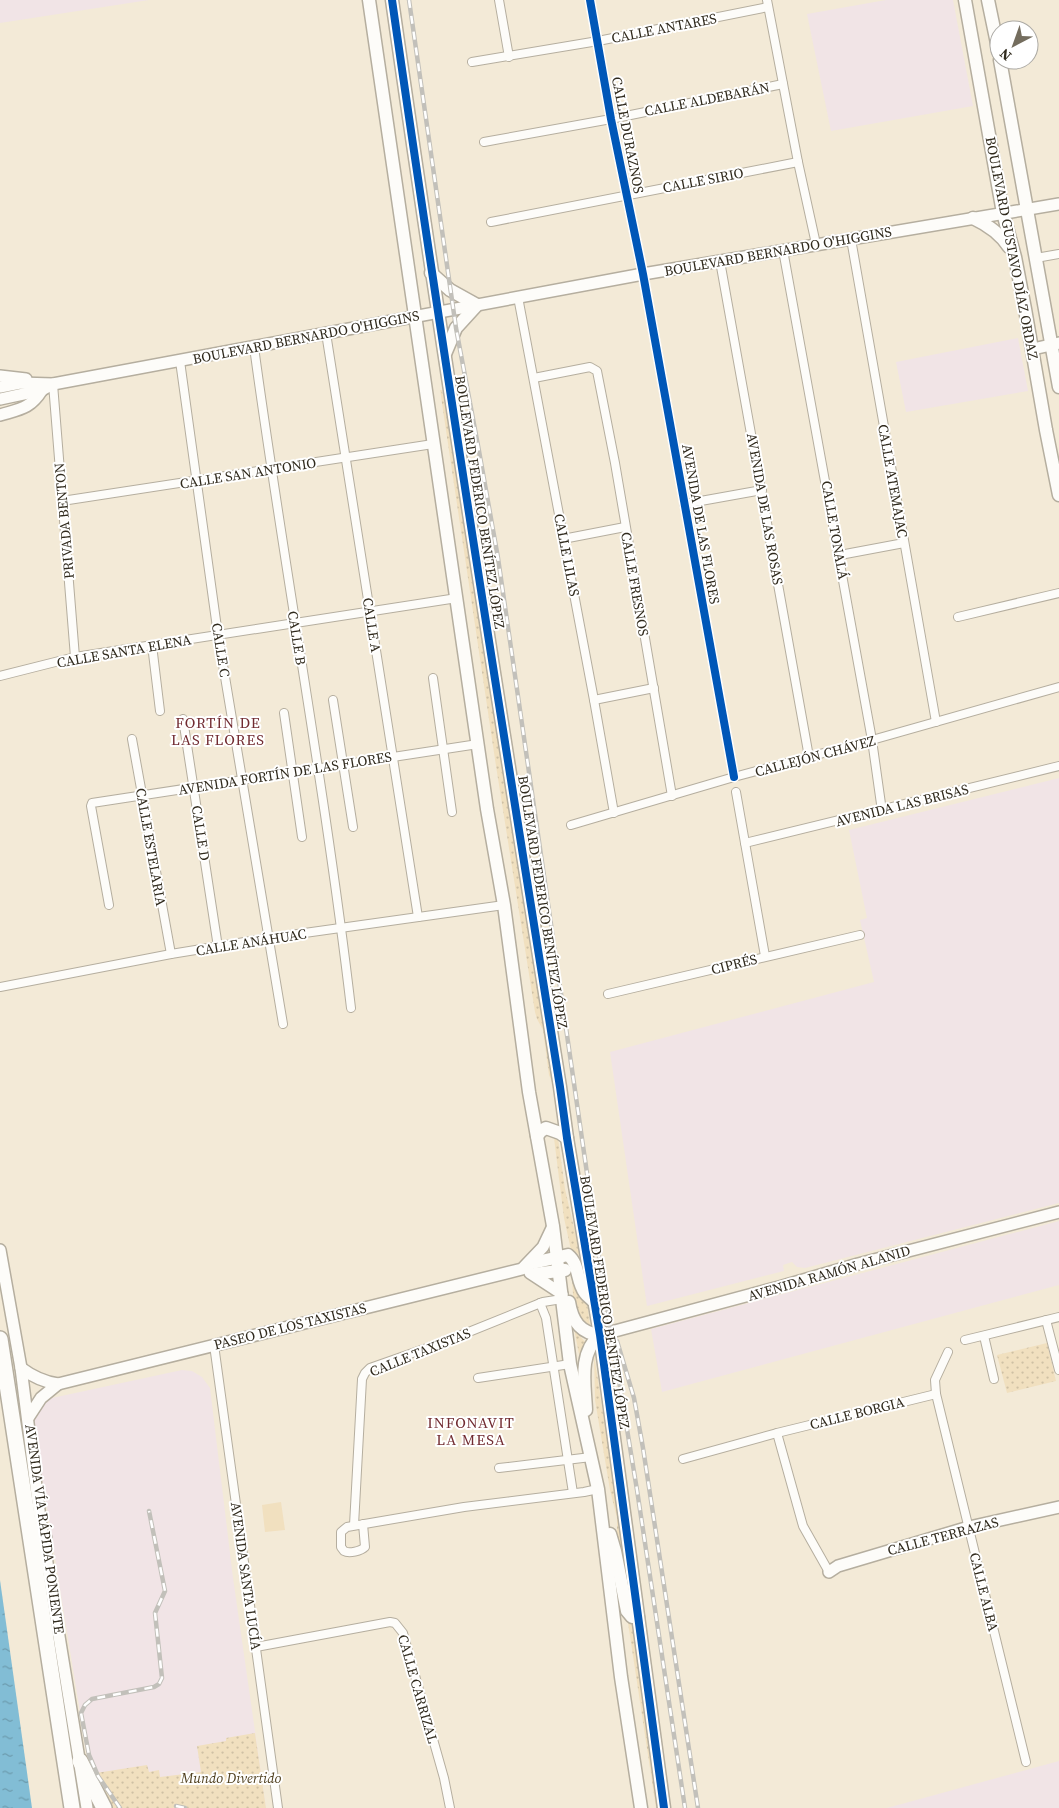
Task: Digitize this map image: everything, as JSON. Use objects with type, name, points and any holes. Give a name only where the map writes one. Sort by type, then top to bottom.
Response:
[{"type":"highway","name":"AVENIDA VÍA RÁPIDA PONIENTE","points":[[0,1339],[72,1808]]},
{"type":"highway","points":[[44,1538],[41,1547],[50,1646],[47,1654]]},
{"type":"highway","points":[[80,1762],[104,1808]]},
{"type":"main road","points":[[369,0],[487,809],[504,905],[537,1136],[560,1256]]},
{"type":"main road","name":"BOULEVARD FEDERICO BENÍTEZ LÓPEZ","points":[[392,0],[431,273],[506,756],[560,1087],[566,1138],[600,1335],[664,1808]]},
{"type":"main road","name":"BOULEVARD GUSTAVO DÍAZ ORDAZ","points":[[965,0],[1003,213],[1015,257],[1059,495]]},
{"type":"main road","points":[[988,0],[992,20]]},
{"type":"main road","name":"BOULEVARD GUSTAVO DÍAZ ORDAZ","points":[[1002,70],[1026,210],[1055,344],[1059,387]]},
{"type":"main road","name":"BOULEVARD BERNARDO O'HIGGINS","points":[[0,399],[53,384],[643,274],[1059,204]]},
{"type":"main road","points":[[973,218],[993,229],[1004,239],[1015,257]]},
{"type":"main road","points":[[431,273],[450,290],[476,305],[456,328],[445,355]]},
{"type":"main road","points":[[1032,349],[1055,344]]},
{"type":"main road","points":[[0,376],[22,378],[41,387],[35,401],[0,415]]},
{"type":"main road","name":"BOULEVARD BERNARDO O'HIGGINS","points":[[0,387],[20,383],[41,387]]},
{"type":"main road","points":[[537,1136],[546,1128],[560,1133],[566,1138]]},
{"type":"main road","points":[[546,1188],[555,1206],[562,1270],[571,1310],[576,1323],[585,1332],[600,1335]]},
{"type":"main road","name":"AVENIDA RAMÓN ALANID","points":[[600,1335],[858,1264],[1059,1212]]},
{"type":"main road","points":[[528,1269],[545,1243],[553,1226]]},
{"type":"main road","name":"AVENIDA VÍA RÁPIDA PONIENTE","points":[[0,1250],[21,1368],[44,1538],[87,1808]]},
{"type":"main road","points":[[528,1269],[560,1256],[568,1255],[578,1268],[580,1284],[585,1294],[594,1302]]},
{"type":"main road","points":[[528,1269],[562,1270]]},
{"type":"main road","points":[[528,1269],[562,1296]]},
{"type":"main road","name":"PASEO DE LOS TAXISTAS","points":[[28,1418],[41,1398],[58,1384],[528,1269]]},
{"type":"main road","points":[[562,1270],[562,1296],[570,1364],[599,1495],[621,1677],[641,1808]]},
{"type":"main road","points":[[586,1432],[586,1354],[592,1341],[600,1335]]},
{"type":"main road","points":[[21,1368],[38,1379],[58,1384]]},
{"type":"main road","points":[[599,1495],[615,1551],[627,1611],[632,1618],[638,1617]]},
{"type":"main road","name":"CALLE TERRAZAS","points":[[828,1572],[838,1566],[969,1527],[1059,1507]]},
{"type":"street","points":[[499,0],[509,57]]},
{"type":"street","name":"CALLE DURAZNOS","points":[[590,0],[626,195],[643,274]]},
{"type":"street","points":[[767,4],[816,244]]},
{"type":"street","name":"CALLE ANTARES","points":[[472,62],[598,41],[767,4]]},
{"type":"street","name":"CALLE ALDEBARÁN","points":[[484,142],[783,84]]},
{"type":"street","name":"CALLE SIRIO","points":[[491,222],[798,162]]},
{"type":"street","name":"CALLE ATEMAJAC","points":[[851,239],[936,722]]},
{"type":"street","name":"CALLE TONALÁ","points":[[783,250],[840,554],[882,810]]},
{"type":"street","points":[[1036,258],[1059,254]]},
{"type":"street","name":"AVENIDA DE LAS ROSAS","points":[[720,261],[808,757]]},
{"type":"street","name":"AVENIDA DE LAS FLORES","points":[[643,274],[734,777]]},
{"type":"street","name":"CALLE LILAS","points":[[518,298],[614,813]]},
{"type":"street","name":"CALLE A","points":[[326,333],[418,918]]},
{"type":"street","name":"CALLE B","points":[[254,347],[270,469],[317,768],[351,1008]]},
{"type":"street","name":"CALLE C","points":[[180,361],[218,635],[283,1024]]},
{"type":"street","name":"CALLE FRESNOS","points":[[534,378],[590,367],[597,372],[615,463],[672,796]]},
{"type":"street","name":"PRIVADA BENTON","points":[[53,384],[75,657]]},
{"type":"street","name":"CALLE SAN ANTONIO","points":[[62,501],[196,482],[433,444]]},
{"type":"street","points":[[684,504],[762,490]]},
{"type":"street","points":[[563,539],[625,527]]},
{"type":"street","points":[[840,554],[904,544]]},
{"type":"street","points":[[958,617],[1059,593]]},
{"type":"street","name":"CALLE SANTA ELENA","points":[[0,676],[75,657],[457,598]]},
{"type":"street","points":[[152,645],[160,711]]},
{"type":"street","points":[[433,678],[452,812]]},
{"type":"street","name":"CALLEJÓN CHÁVEZ","points":[[571,825],[734,777],[1059,687]]},
{"type":"street","points":[[594,700],[654,688]]},
{"type":"street","points":[[333,700],[353,826]]},
{"type":"street","points":[[284,713],[302,837]]},
{"type":"street","name":"CALLE D","points":[[183,719],[218,947]]},
{"type":"street","name":"CALLE ESTELARIA","points":[[132,739],[171,954]]},
{"type":"street","name":"AVENIDA FORTÍN DE LAS FLORES","points":[[109,905],[92,803],[478,744]]},
{"type":"street","name":"AVENIDA LAS BRISAS","points":[[745,843],[1059,766]]},
{"type":"street","points":[[736,792],[765,956]]},
{"type":"street","name":"CALLE ANÁHUAC","points":[[0,987],[171,954],[269,938],[504,905]]},
{"type":"street","name":"CIPRÉS","points":[[608,994],[860,935]]},
{"type":"street","name":"CALLE TAXISTAS","points":[[354,1525],[362,1379],[365,1373],[370,1368],[444,1342],[562,1296]]},
{"type":"street","points":[[540,1303],[546,1318],[574,1493]]},
{"type":"street","points":[[965,1340],[1059,1317]]},
{"type":"street","points":[[1046,1320],[1059,1370]]},
{"type":"street","points":[[984,1336],[994,1379]]},
{"type":"street","name":"AVENIDA SANTA LUCÍA","points":[[214,1345],[278,1808]]},
{"type":"street","points":[[936,1394],[935,1380],[948,1352]]},
{"type":"street","points":[[478,1378],[570,1364]]},
{"type":"street","name":"CALLE BORGIA","points":[[683,1459],[777,1433],[936,1394]]},
{"type":"street","name":"CALLE ALBA","points":[[936,1394],[1026,1762]]},
{"type":"street","points":[[777,1433],[803,1526],[828,1572]]},
{"type":"street","points":[[498,1468],[568,1459],[592,1458]]},
{"type":"street","points":[[363,1524],[365,1547],[361,1550],[347,1553],[342,1550],[341,1532],[344,1528],[354,1525],[464,1507],[574,1493],[599,1495]]},
{"type":"street","name":"CALLE CARRIZAL","points":[[256,1647],[390,1622],[395,1623],[403,1633],[406,1642],[444,1778],[450,1808]]},
{"type":"shaded area","points":[[0,0],[149,0],[0,23]]},
{"type":"shaded area","points":[[886,0],[953,0],[973,106],[831,131],[807,14]]},
{"type":"shaded area","points":[[1018,338],[1028,391],[906,412],[896,362]]},
{"type":"shaded area","points":[[1059,778],[1059,1203],[805,1268],[797,1267],[792,1262],[783,1265],[784,1271],[647,1306],[610,1052],[874,982],[860,920],[867,918],[849,830]]},
{"type":"shaded area","points":[[1059,1221],[1059,1285],[662,1392],[651,1329]]},
{"type":"shaded area","points":[[182,1370],[192,1371],[202,1377],[210,1388],[233,1578],[266,1808],[112,1808],[94,1776],[87,1755],[33,1423],[34,1413],[41,1404],[52,1398]]},
{"type":"shaded area","points":[[1059,1761],[1059,1808],[887,1808]]},
{"type":"green space","points":[[440,390],[442,390],[461,484],[553,1084],[549,1075],[543,1030],[535,1012]]},
{"type":"green space","points":[[556,1135],[565,1189],[581,1258],[576,1252],[571,1250],[564,1218],[554,1138]]},
{"type":"green space","points":[[571,1262],[587,1302],[589,1328],[574,1310]]},
{"type":"green space","points":[[574,1329],[586,1343],[582,1369]]},
{"type":"green space","points":[[1047,1343],[1056,1381],[1007,1393],[997,1355]]},
{"type":"green space","points":[[594,1354],[633,1612],[617,1536],[617,1518],[610,1490],[595,1400]]},
{"type":"green space","points":[[281,1502],[285,1530],[265,1532],[262,1505]]},
{"type":"green space","points":[[627,1616],[634,1625],[660,1808],[656,1808]]},
{"type":"green space","name":"Mundo Divertido","points":[[255,1733],[266,1808],[112,1808],[96,1773],[147,1765],[149,1772],[159,1770],[160,1777],[201,1772],[197,1746]]},
{"type":"water","points":[[0,1580],[32,1808],[0,1808]]},
{"type":"railway","points":[[409,0],[456,328],[498,558],[602,1277],[637,1490],[685,1808]]},
{"type":"railway","points":[[617,1341],[634,1398],[643,1448],[698,1808]]},
{"type":"railway","points":[[120,1808],[98,1776],[89,1755],[81,1713],[85,1705],[92,1699],[154,1687],[159,1684],[162,1678],[155,1613],[165,1591],[149,1511]]},
{"type":"railway","points":[[176,1806],[185,1808]]},
{"type":"cycle path","points":[[392,0],[474,544],[567,1138],[600,1335],[664,1808]]},
{"type":"cycle path","points":[[590,0],[611,119],[643,274],[734,777]]},
{"type":"district","name":"FORTÍN DE LAS FLORES","points":[[218,732]]},
{"type":"district","name":"INFONAVIT LA MESA","points":[[471,1432]]}]
